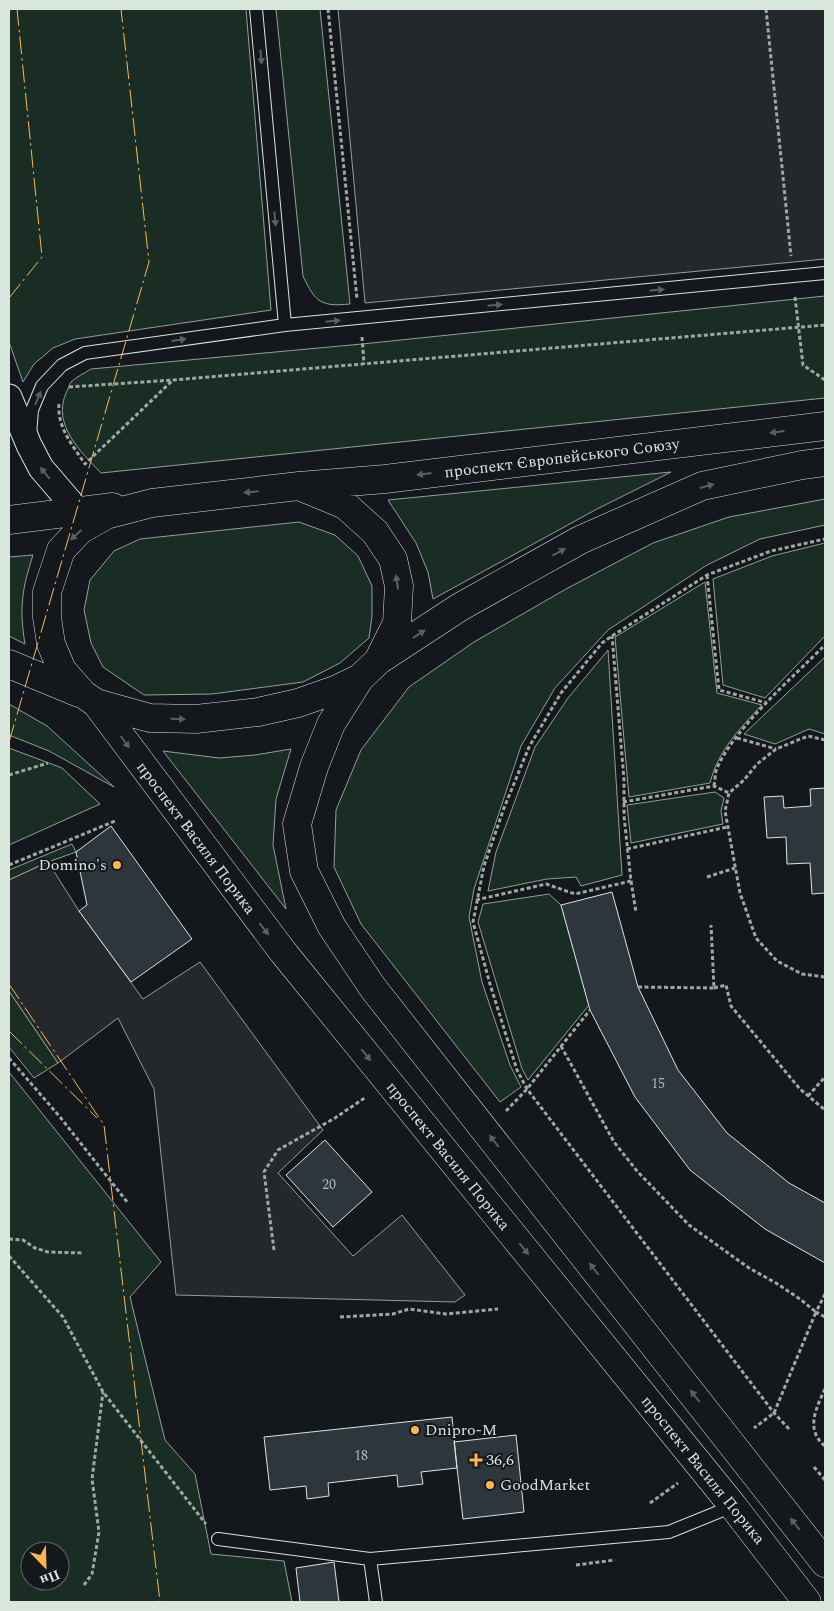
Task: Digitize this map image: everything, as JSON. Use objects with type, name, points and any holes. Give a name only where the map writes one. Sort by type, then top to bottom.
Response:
[{"type":"street","points":[[9,397],[41,468],[77,510]]},
{"type":"street","name":"проспект Європейського Союзу","points":[[152,503],[299,486],[385,479],[825,426]]},
{"type":"street","points":[[9,664],[89,699],[150,718],[196,719],[258,712],[298,703],[335,690],[460,607],[580,540],[702,486],[825,462]]},
{"type":"street","points":[[299,486],[345,505],[375,532],[393,559],[399,586],[397,623],[369,669],[331,724],[314,767],[297,824],[304,870],[332,927],[373,988],[825,1563]]},
{"type":"street","points":[[9,520],[77,510],[152,503]]},
{"type":"street","name":"проспект Василя Порика","points":[[152,503],[106,515],[80,530],[61,550],[54,566],[47,592],[47,617],[51,644],[62,670],[89,699],[282,952],[733,1506],[807,1602]]},
{"type":"lane","points":[[256,9],[284,325]]},
{"type":"lane","points":[[29,445],[32,410],[42,386],[62,365],[85,354],[284,325],[825,274]]},
{"type":"lane","points":[[218,1539],[370,1559],[669,1532],[733,1506]]},
{"type":"lane","points":[[370,1559],[376,1602]]},
{"type":"path","points":[[328,9],[357,300]]},
{"type":"path","points":[[766,9],[791,259]]},
{"type":"path","points":[[795,294],[803,365],[825,380]]},
{"type":"path","points":[[68,382],[64,387],[173,380],[825,325]]},
{"type":"path","points":[[364,364],[362,336],[371,335]]},
{"type":"path","points":[[59,402],[58,414],[61,426],[85,464],[173,380]]},
{"type":"path","points":[[789,1429],[774,1413],[527,1089],[517,1070],[473,922],[484,866],[504,808],[529,747],[561,693],[602,643],[707,574],[771,551],[825,539]]},
{"type":"path","points":[[707,574],[719,690],[767,703]]},
{"type":"path","points":[[612,636],[627,849],[636,912]]},
{"type":"path","points":[[714,786],[716,771],[727,750],[767,703],[825,645]]},
{"type":"path","points":[[825,740],[808,736],[776,749],[757,764],[744,780],[729,793],[725,811],[740,893],[756,938],[778,961],[802,974],[825,977]]},
{"type":"path","points":[[737,738],[776,749]]},
{"type":"path","points":[[9,775],[48,762]]},
{"type":"path","points":[[623,802],[714,786],[729,793]]},
{"type":"path","points":[[9,865],[114,821]]},
{"type":"path","points":[[627,849],[727,827]]},
{"type":"path","points":[[707,877],[735,868]]},
{"type":"path","points":[[476,900],[546,884],[575,894],[631,881]]},
{"type":"path","points":[[711,926],[714,988]]},
{"type":"path","points":[[638,988],[714,988],[726,985],[731,1006],[800,1089],[825,1110]]},
{"type":"path","points":[[486,1131],[527,1089],[590,1010]]},
{"type":"path","points":[[561,1046],[614,1142],[637,1171],[689,1226],[749,1268],[776,1282],[800,1298],[825,1317]]},
{"type":"path","points":[[9,1058],[60,1117],[128,1204]]},
{"type":"path","points":[[808,1096],[825,1077]]},
{"type":"path","points":[[274,1250],[264,1172],[278,1150],[335,1118],[388,1082]]},
{"type":"path","points":[[9,1239],[23,1240],[35,1248],[48,1252],[83,1252]]},
{"type":"path","points":[[9,1256],[63,1317],[103,1392],[218,1539]]},
{"type":"path","points":[[774,1413],[825,1294]]},
{"type":"path","points":[[340,1317],[393,1314],[409,1309],[446,1314],[498,1309]]},
{"type":"path","points":[[825,1389],[813,1419],[814,1431],[820,1442],[825,1446]]},
{"type":"path","points":[[84,1585],[92,1574],[99,1532],[92,1479],[103,1392]]},
{"type":"path","points":[[814,1468],[825,1480]]},
{"type":"green space","points":[[9,9],[246,9],[271,310],[75,339],[53,348],[34,364],[23,382],[9,342]]},
{"type":"green space","points":[[276,9],[320,9],[350,304],[332,305],[320,301],[311,292],[303,276]]},
{"type":"green space","points":[[825,296],[825,398],[101,473],[77,447],[66,427],[63,416],[63,405],[71,382],[91,369],[362,344]]},
{"type":"green space","points":[[671,472],[597,509],[433,599],[428,572],[416,543],[388,500]]},
{"type":"green space","points":[[825,499],[825,525],[760,539],[707,565],[608,630],[555,688],[521,746],[474,889],[469,917],[482,982],[510,1065],[521,1087],[500,1102],[361,924],[334,867],[336,810],[361,750],[409,687],[474,642],[566,589],[653,543],[729,517]]},
{"type":"green space","points":[[299,522],[335,535],[358,556],[372,586],[372,616],[369,638],[340,663],[303,682],[212,694],[144,695],[103,667],[91,643],[84,610],[90,580],[114,551],[140,539]]},
{"type":"green space","points":[[825,543],[825,636],[765,698],[723,685],[713,579],[772,556]]},
{"type":"green space","points":[[33,555],[26,578],[22,609],[25,644],[9,636],[9,557]]},
{"type":"green space","points":[[705,582],[717,693],[762,705],[738,731],[724,750],[710,783],[629,797],[615,637]]},
{"type":"green space","points":[[608,650],[622,875],[581,886],[576,877],[547,879],[488,891],[496,852],[535,747],[568,698]]},
{"type":"green space","points":[[825,657],[825,734],[809,729],[775,744],[744,734]]},
{"type":"green space","points":[[9,704],[47,726],[114,787],[49,751],[9,735]]},
{"type":"green space","points":[[9,748],[62,768],[100,804],[9,845]]},
{"type":"green space","points":[[291,749],[276,799],[273,845],[286,909],[163,751],[219,758]]},
{"type":"green space","points":[[715,792],[724,798],[721,811],[723,824],[631,843],[627,805]]},
{"type":"green space","points":[[72,844],[76,852],[48,862],[9,880],[9,870]]},
{"type":"green space","points":[[549,894],[561,905],[589,1005],[528,1080],[522,1069],[478,922],[483,904]]},
{"type":"green space","points":[[9,991],[58,1063],[34,1078],[9,1047]]},
{"type":"green space","points":[[9,1072],[161,1262],[130,1297],[165,1440],[195,1474],[211,1554],[284,1561],[292,1602],[9,1602]]},
{"type":"shaded area","points":[[338,9],[825,9],[825,259],[365,303]]},
{"type":"shaded area","points":[[48,862],[79,911],[143,999],[200,962],[323,1130],[278,1173],[353,1256],[402,1215],[465,1295],[455,1302],[176,1295],[154,1089],[118,1018],[58,1063],[9,991],[9,880]]},
{"type":"building","points":[[825,788],[825,893],[812,894],[810,863],[787,864],[786,837],[767,838],[764,797],[783,796],[784,808],[811,806],[810,789]]},
{"type":"building","points":[[111,826],[192,939],[131,982],[79,911],[87,905],[76,852]]},
{"type":"building","points":[[612,892],[638,987],[678,1070],[727,1133],[789,1183],[825,1203],[825,1263],[765,1229],[690,1170],[635,1097],[590,1010],[561,905]]},
{"type":"building","points":[[325,1140],[372,1192],[333,1227],[286,1175]]},
{"type":"building","points":[[452,1417],[457,1468],[421,1472],[423,1484],[398,1487],[397,1475],[328,1483],[329,1496],[307,1499],[306,1486],[270,1490],[264,1437]]},
{"type":"building","points":[[516,1435],[524,1512],[463,1519],[454,1442]]},
{"type":"building","points":[[334,1562],[339,1602],[300,1602],[296,1568]]},
{"type":"power","points":[[9,298],[42,257],[17,9]]},
{"type":"power","points":[[9,742],[149,262],[121,9]]},
{"type":"power","points":[[9,984],[104,1125],[160,1602]]},
{"type":"power","points":[[9,1031],[97,1118]]},
{"type":"place","name":"Domino's","points":[[117,865]]},
{"type":"place","name":"Dnipro-M","points":[[415,1430]]},
{"type":"place","name":"36,6","points":[[476,1460]]},
{"type":"place","name":"GoodMarket","points":[[490,1485]]}]
